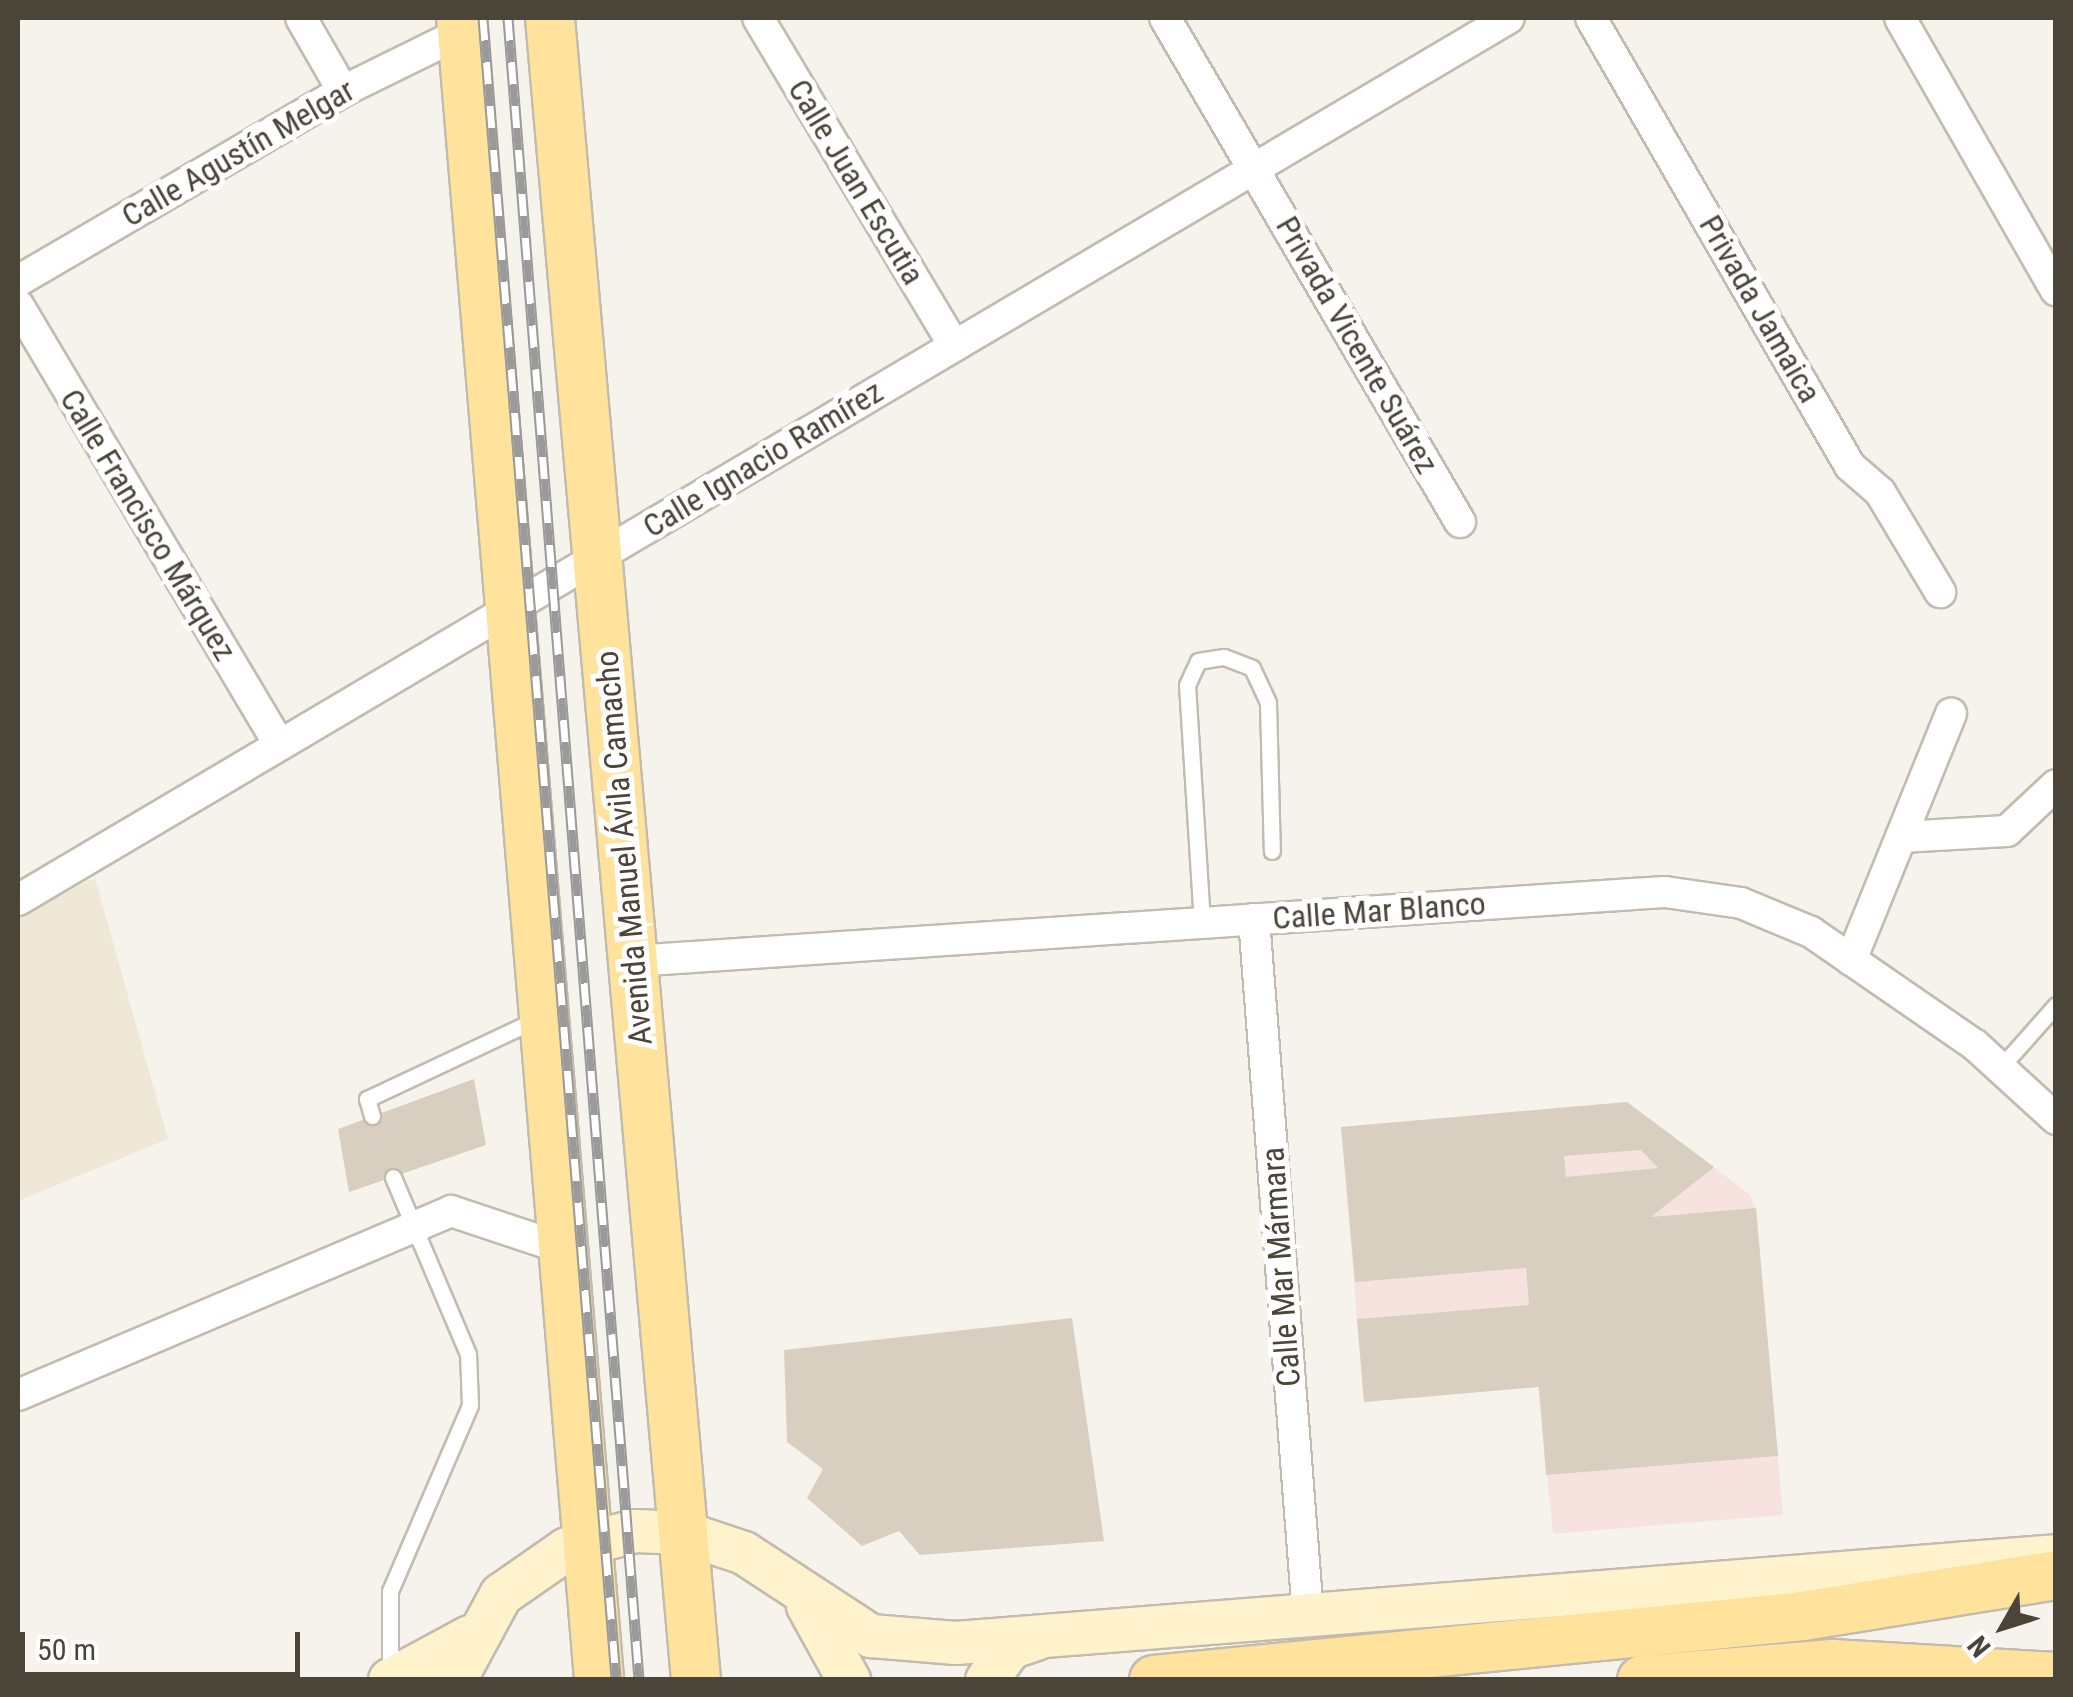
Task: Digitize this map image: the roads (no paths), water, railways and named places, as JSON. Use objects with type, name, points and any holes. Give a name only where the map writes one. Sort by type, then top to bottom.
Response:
[{"type":"main road","name":"Avenida Manuel Ávila Camacho","points":[[550,18],[696,1680]]},
{"type":"main road","points":[[462,25],[600,1680]]},
{"type":"main road","points":[[455,1680],[470,1637],[501,1595],[587,1540],[684,1533],[744,1553],[871,1636],[1041,1638],[2056,1556]]},
{"type":"main road","points":[[1154,1680],[1804,1616],[2056,1575]]},
{"type":"main road","points":[[796,1590],[830,1633],[849,1680]]},
{"type":"main road","points":[[390,1679],[470,1637]]},
{"type":"main road","points":[[987,1680],[1010,1648],[1041,1638]]},
{"type":"main road","points":[[1642,1680],[1832,1664],[2049,1677]]},
{"type":"street","points":[[300,18],[343,91]]},
{"type":"street","name":"Calle Juan Escutia","points":[[758,18],[954,346]]},
{"type":"street","name":"Privada Vicente Suárez","points":[[1164,18],[1460,522]]},
{"type":"street","name":"Calle Ignacio Ramírez","points":[[18,900],[1509,18]]},
{"type":"street","name":"Privada Jamaica","points":[[1591,18],[1850,466],[1880,492],[1940,592]]},
{"type":"street","points":[[1900,18],[2056,290]]},
{"type":"street","name":"Calle Agustín Melgar","points":[[18,281],[462,25]]},
{"type":"street","name":"Calle Francisco Márquez","points":[[18,305],[279,744]]},
{"type":"street","points":[[1851,960],[1951,714]]},
{"type":"street","points":[[1901,837],[2007,831],[2056,785]]},
{"type":"street","name":"Calle Mar Blanco","points":[[634,961],[1665,892],[1742,903],[1851,960],[2000,1068],[2056,1119]]},
{"type":"street","name":"Calle Mar Mármara","points":[[1254,919],[1308,1615]]},
{"type":"street","points":[[18,1395],[410,1228],[460,1212],[562,1248]]},
{"type":"lane","points":[[1202,923],[1187,685],[1198,661],[1224,657],[1252,668],[1268,703],[1272,850]]},
{"type":"lane","points":[[2000,1068],[2056,1005]]},
{"type":"lane","points":[[372,1116],[367,1099],[546,1015]]},
{"type":"lane","points":[[390,1679],[390,1591],[470,1405],[468,1354],[410,1228],[392,1177]]},
{"type":"railway","points":[[483,18],[616,1680]]},
{"type":"railway","points":[[508,18],[639,1680]]}]
